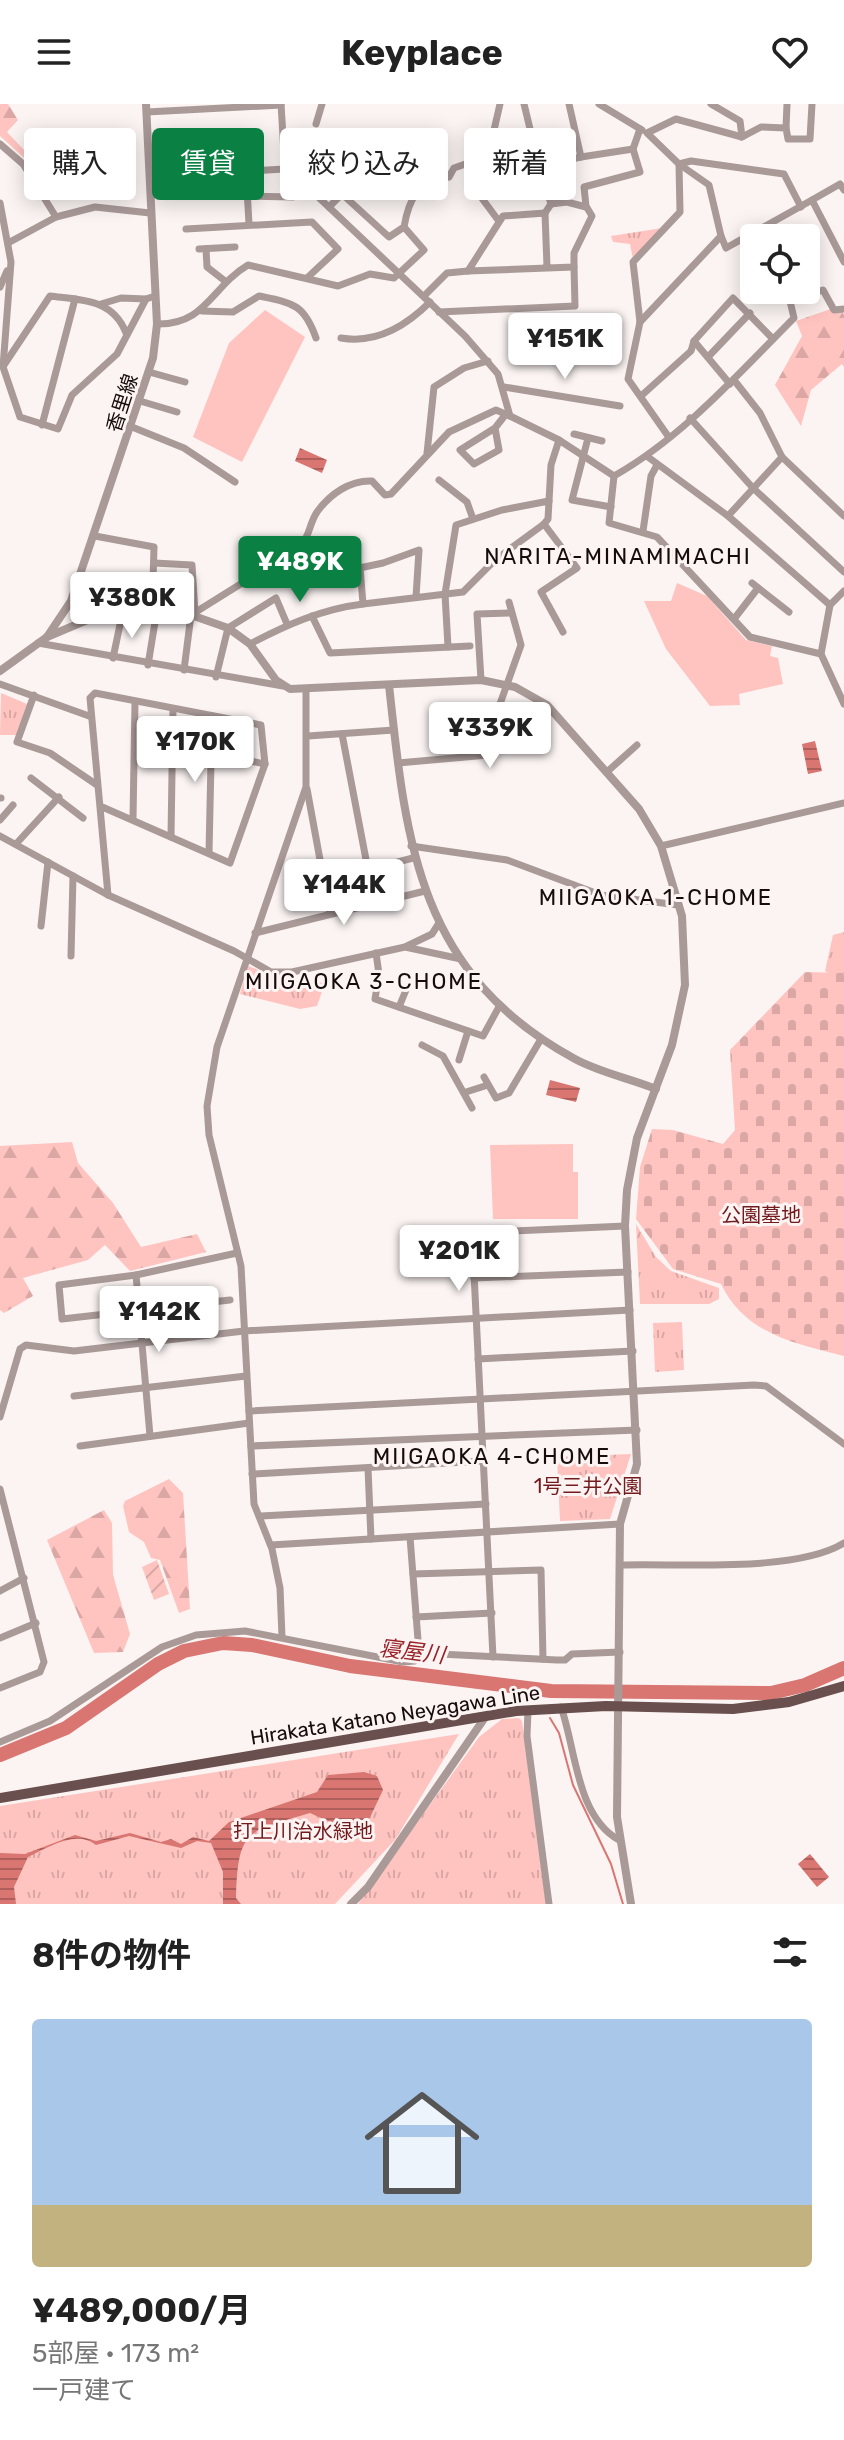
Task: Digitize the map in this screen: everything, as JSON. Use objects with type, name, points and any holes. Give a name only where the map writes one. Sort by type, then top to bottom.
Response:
[{"type":"main road","name":"Hirakata Katano Neyagawa Line","points":[[0,1798],[487,1715],[621,1702],[733,1709],[789,1702],[844,1686]]},
{"type":"street","points":[[316,124],[322,104]]},
{"type":"street","points":[[494,128],[500,104]]},
{"type":"street","points":[[524,104],[530,128]]},
{"type":"street","points":[[569,104],[581,157]]},
{"type":"street","points":[[599,104],[643,131],[679,164],[709,185],[726,248],[840,184],[844,190]]},
{"type":"street","points":[[711,104],[740,121],[742,137]]},
{"type":"street","points":[[787,104],[788,139],[810,139],[812,104]]},
{"type":"street","points":[[146,108],[281,105],[282,128]]},
{"type":"street","name":"香里線","points":[[0,671],[47,637],[71,601],[149,372],[157,324],[151,298],[146,108]]},
{"type":"street","points":[[439,312],[575,306],[574,253],[592,216],[586,207],[584,187],[640,172],[633,149],[643,131],[676,119],[742,137],[761,127],[786,128]]},
{"type":"street","points":[[0,144],[23,164],[56,217]]},
{"type":"street","points":[[576,158],[633,149]]},
{"type":"street","points":[[679,164],[691,161],[784,174],[801,207]]},
{"type":"street","points":[[329,207],[342,194],[389,237],[404,227],[409,200],[432,180],[449,177],[454,168],[464,164]]},
{"type":"street","points":[[668,436],[628,379],[640,322],[633,262],[680,212],[679,164]]},
{"type":"street","points":[[247,200],[249,224]]},
{"type":"street","points":[[321,200],[400,272],[488,361],[504,387],[508,415]]},
{"type":"street","points":[[483,200],[498,220]]},
{"type":"street","points":[[550,200],[551,204]]},
{"type":"street","points":[[812,200],[844,262]]},
{"type":"street","points":[[547,267],[545,213],[551,204],[567,202],[586,207]]},
{"type":"street","points":[[0,203],[11,262],[1,371],[16,413],[58,429],[72,395],[117,354],[126,333],[151,298]]},
{"type":"street","points":[[8,243],[56,217],[95,207],[150,213]]},
{"type":"street","points":[[468,271],[503,216],[545,213]]},
{"type":"street","points":[[186,229],[312,222],[338,249],[307,278]]},
{"type":"street","points":[[157,324],[182,322],[202,311],[225,281],[248,265],[338,286],[370,274],[394,278],[424,250],[404,227]]},
{"type":"street","points":[[640,322],[721,236]]},
{"type":"street","points":[[225,281],[207,267],[202,249],[235,247]]},
{"type":"street","points":[[0,287],[11,262]]},
{"type":"street","points":[[341,338],[375,338],[402,326],[447,273],[574,267]]},
{"type":"street","points":[[614,476],[648,457],[732,382],[794,318],[790,301],[823,290],[834,310],[844,309]]},
{"type":"street","points":[[1,371],[45,299],[50,296],[99,305],[120,316],[126,333]]},
{"type":"street","points":[[202,311],[233,312],[259,296],[289,302],[307,314],[316,338]]},
{"type":"street","points":[[99,305],[121,298],[151,298]]},
{"type":"street","points":[[641,396],[691,351],[694,341],[733,298],[773,339]]},
{"type":"street","points":[[42,425],[75,299]]},
{"type":"street","points":[[708,357],[750,313]]},
{"type":"street","points":[[694,341],[760,413],[782,457],[844,516]]},
{"type":"street","points":[[426,455],[434,387],[464,368],[488,361]]},
{"type":"street","points":[[149,372],[185,382]]},
{"type":"street","points":[[504,387],[620,406]]},
{"type":"street","points":[[140,401],[177,412]]},
{"type":"street","points":[[193,614],[308,539],[317,513],[347,484],[372,481],[385,495],[391,494],[404,484],[426,455],[461,424],[496,410],[559,440],[582,458],[614,476]]},
{"type":"street","points":[[495,428],[499,450],[474,464],[460,450],[495,428],[508,415]]},
{"type":"street","points":[[690,418],[753,488],[844,572]]},
{"type":"street","points":[[132,427],[184,448],[235,482]]},
{"type":"street","points":[[574,434],[602,441]]},
{"type":"street","points":[[588,438],[572,500],[611,507]]},
{"type":"street","points":[[250,644],[287,624],[334,608],[463,592],[495,560],[548,519],[551,465],[559,440]]},
{"type":"street","points":[[648,457],[728,516],[830,605]]},
{"type":"street","points":[[728,516],[782,457]]},
{"type":"street","points":[[643,531],[651,476],[657,465]]},
{"type":"street","points":[[614,476],[609,523],[657,537],[750,637],[821,654]]},
{"type":"street","points":[[439,480],[467,502],[473,519]]},
{"type":"street","points":[[448,647],[445,594],[456,525],[549,501]]},
{"type":"street","points":[[544,524],[577,568],[541,592],[563,632]]},
{"type":"street","points":[[95,536],[154,547],[154,616],[148,665]]},
{"type":"street","points":[[277,560],[289,583],[419,550],[416,597]]},
{"type":"street","points":[[154,563],[192,565],[193,614],[184,670]]},
{"type":"street","points":[[360,567],[363,604]]},
{"type":"street","points":[[734,619],[755,585],[789,612]]},
{"type":"street","points":[[844,591],[830,605],[821,654],[844,704]]},
{"type":"street","points":[[216,677],[228,628],[276,598],[287,624]]},
{"type":"street","points":[[398,763],[488,755],[506,684],[521,645],[509,602]]},
{"type":"street","points":[[481,680],[477,614],[510,613]]},
{"type":"street","points":[[47,637],[99,615],[193,614],[228,628],[250,644],[283,686]]},
{"type":"street","points":[[113,658],[122,615]]},
{"type":"street","points":[[312,616],[330,653],[470,646]]},
{"type":"street","points":[[38,643],[216,677],[306,690],[481,680],[506,684],[531,694],[547,705],[629,794],[661,846],[678,905],[685,955],[684,1002],[632,1160],[625,1226],[637,1464],[620,1524],[619,1840],[631,1904]]},
{"type":"street","points":[[0,684],[89,716]]},
{"type":"street","points":[[389,685],[413,858],[439,923],[461,959],[500,1005],[541,1039],[579,1061],[656,1089]]},
{"type":"street","points":[[306,690],[306,787],[330,914]]},
{"type":"street","points":[[100,806],[230,863],[265,764],[261,725],[95,693],[90,698],[89,716],[108,895]]},
{"type":"street","points":[[34,695],[17,742],[50,753],[97,785]]},
{"type":"street","points":[[133,819],[135,702]]},
{"type":"street","points":[[171,837],[173,709]]},
{"type":"street","points":[[209,853],[212,716]]},
{"type":"street","points":[[308,736],[394,730]]},
{"type":"street","points":[[342,734],[368,870]]},
{"type":"street","points":[[608,771],[637,745]]},
{"type":"street","points":[[212,753],[265,764]]},
{"type":"street","points":[[31,778],[83,818]]},
{"type":"street","points":[[282,1637],[280,1588],[271,1545],[254,1504],[237,1253],[209,1135],[207,1106],[209,1076],[306,787]]},
{"type":"street","points":[[16,844],[59,797]]},
{"type":"street","points":[[661,846],[844,803]]},
{"type":"street","points":[[0,820],[13,805]]},
{"type":"street","points":[[0,836],[108,895],[234,951],[271,972],[292,972],[405,947],[432,934],[439,923]]},
{"type":"street","points":[[411,846],[507,860],[601,895],[678,905]]},
{"type":"street","points":[[324,881],[413,858]]},
{"type":"street","points":[[41,926],[48,862]]},
{"type":"street","points":[[71,956],[73,876]]},
{"type":"street","points":[[255,933],[425,891]]},
{"type":"street","points":[[405,947],[461,959]]},
{"type":"street","points":[[376,953],[379,974],[375,999],[483,1036],[500,1005]]},
{"type":"street","points":[[399,1007],[406,990]]},
{"type":"street","points":[[459,1060],[468,1031]]},
{"type":"street","points":[[466,1092],[486,1081],[496,1098],[509,1093],[541,1039]]},
{"type":"street","points":[[422,1045],[443,1056],[466,1092],[472,1108]]},
{"type":"street","points":[[493,1657],[472,1233],[625,1226]]},
{"type":"street","points":[[230,1300],[62,1319],[59,1285],[136,1275],[237,1253]]},
{"type":"street","points":[[474,1278],[628,1272]]},
{"type":"street","points":[[136,1275],[150,1436]]},
{"type":"street","points":[[0,1417],[20,1349],[26,1345],[74,1351],[244,1331],[630,1310]]},
{"type":"street","points":[[478,1359],[633,1351]]},
{"type":"street","points":[[74,1396],[246,1376]]},
{"type":"street","points":[[249,1411],[766,1386],[844,1444]]},
{"type":"street","points":[[80,1446],[249,1423]]},
{"type":"street","points":[[251,1446],[637,1430]]},
{"type":"street","points":[[252,1474],[483,1461]]},
{"type":"street","points":[[368,1468],[371,1539]]},
{"type":"street","points":[[0,1489],[44,1662],[40,1672],[0,1688]]},
{"type":"street","points":[[261,1516],[486,1504]]},
{"type":"street","points":[[271,1545],[620,1524]]},
{"type":"street","points":[[0,1742],[50,1721],[162,1647],[196,1635],[232,1630],[403,1662],[415,1661],[419,1653],[410,1537]]},
{"type":"street","points":[[620,1565],[778,1562],[830,1552],[844,1543]]},
{"type":"street","points":[[413,1574],[541,1570],[543,1659]]},
{"type":"street","points":[[0,1591],[24,1578]]},
{"type":"street","points":[[416,1617],[492,1613]]},
{"type":"street","points":[[0,1638],[36,1623]]},
{"type":"street","points":[[419,1653],[565,1660],[572,1654],[620,1652]]},
{"type":"street","points":[[561,1707],[577,1775],[604,1832],[619,1840]]},
{"type":"street","points":[[528,1710],[527,1736],[549,1904]]},
{"type":"street","points":[[351,1904],[368,1887],[487,1715]]},
{"type":"green space","points":[[0,104],[8,104],[18,120],[7,132],[24,150],[24,158],[0,136]]},
{"type":"green space","points":[[662,228],[633,259],[630,244],[613,242],[611,236]]},
{"type":"green space","points":[[839,306],[844,315],[844,367],[842,364],[811,390],[801,426],[775,385],[802,336],[796,321]]},
{"type":"green space","points":[[265,310],[305,337],[242,462],[193,437],[229,343]]},
{"type":"green space","points":[[677,583],[707,596],[746,640],[772,646],[770,656],[778,658],[783,684],[739,694],[740,705],[710,706],[666,649],[644,601],[671,601]]},
{"type":"green space","points":[[1,693],[27,704],[17,735],[0,735]]},
{"type":"green space","points":[[844,932],[844,985],[825,971],[833,935]]},
{"type":"green space","points":[[248,966],[279,978],[325,983],[317,1006],[300,1009],[240,994]]},
{"type":"green space","name":"公園墓地","points":[[805,972],[844,973],[844,1356],[789,1341],[757,1325],[743,1315],[721,1284],[673,1269],[636,1219],[640,1167],[652,1129],[673,1130],[723,1144],[735,1130],[730,1050]]},
{"type":"green space","points":[[72,1142],[78,1163],[113,1203],[141,1247],[197,1234],[206,1252],[130,1271],[105,1245],[88,1260],[23,1278],[33,1296],[4,1313],[0,1310],[0,1146]]},
{"type":"green space","points":[[573,1144],[573,1172],[578,1172],[578,1219],[493,1219],[490,1145]]},
{"type":"green space","points":[[636,1224],[656,1257],[671,1271],[719,1288],[719,1299],[709,1304],[640,1304]]},
{"type":"green space","points":[[682,1322],[684,1370],[655,1372],[653,1323]]},
{"type":"green space","name":"1号三井公園","points":[[631,1454],[610,1519],[560,1521],[557,1457]]},
{"type":"green space","points":[[169,1479],[183,1493],[190,1609],[179,1613],[160,1560],[151,1558],[144,1542],[129,1532],[123,1506],[125,1501]]},
{"type":"green space","points":[[104,1510],[112,1523],[113,1575],[130,1634],[123,1652],[94,1653],[47,1540]]},
{"type":"green space","points":[[157,1560],[169,1594],[154,1600],[142,1567]]},
{"type":"green space","name":"打上川治水緑地","points":[[519,1718],[522,1721],[546,1904],[358,1904],[479,1737],[502,1719]]},
{"type":"green space","name":"打上川治水緑地","points":[[459,1734],[395,1840],[335,1904],[0,1904],[0,1806]]},
{"type":"shaded area","points":[[300,448],[327,460],[322,473],[295,461]]},
{"type":"shaded area","points":[[815,741],[822,771],[808,774],[802,744]]},
{"type":"shaded area","points":[[550,1080],[580,1088],[576,1102],[546,1095]]},
{"type":"shaded area","points":[[364,1772],[377,1776],[383,1790],[365,1828],[354,1833],[310,1813],[272,1824],[250,1836],[244,1845],[237,1875],[236,1898],[241,1904],[223,1904],[223,1872],[211,1843],[197,1841],[181,1848],[129,1836],[96,1845],[71,1839],[28,1857],[14,1887],[16,1904],[0,1904],[0,1853],[25,1854],[75,1835],[96,1841],[130,1833],[161,1842],[171,1839],[181,1844],[193,1837],[209,1841],[229,1822],[317,1792],[328,1775]]},
{"type":"shaded area","points":[[810,1854],[829,1877],[817,1887],[798,1864]]},
{"type":"waterway","name":"寝屋川","points":[[0,1755],[66,1728],[158,1664],[184,1651],[223,1643],[252,1645],[350,1666],[551,1691],[771,1693],[805,1685],[844,1668]]},
{"type":"waterway","points":[[550,1718],[559,1733],[573,1785],[611,1864],[623,1904]]},
{"type":"district","name":"NARITA-MINAMIMACHI","points":[[618,556]]},
{"type":"district","name":"MIIGAOKA 1-CHOME","points":[[656,897]]},
{"type":"district","name":"MIIGAOKA 3-CHOME","points":[[364,981]]},
{"type":"district","name":"MIIGAOKA 4-CHOME","points":[[492,1456]]}]
